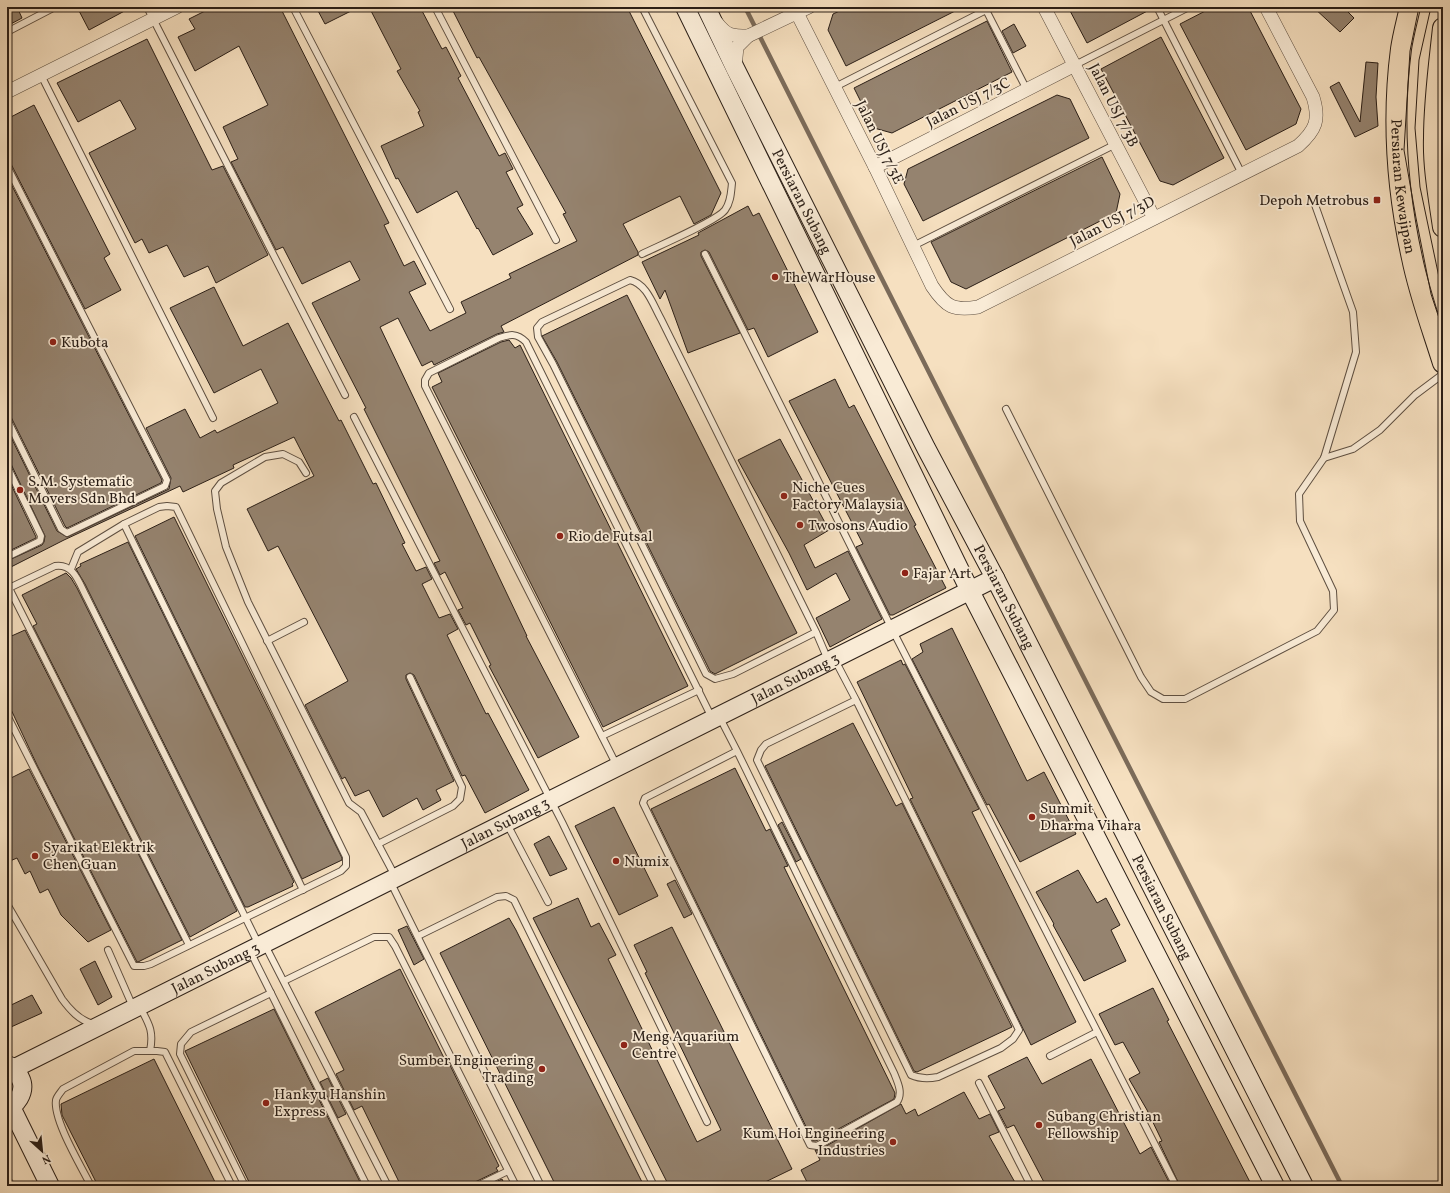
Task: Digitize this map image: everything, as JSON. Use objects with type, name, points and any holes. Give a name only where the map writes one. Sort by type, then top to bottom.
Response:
[{"type":"main road","name":"Persiaran Kewajipan","points":[[1410,7],[1401,49],[1397,111],[1398,160],[1403,209],[1412,259],[1424,304],[1443,363]]},
{"type":"main road","points":[[1443,28],[1436,95],[1434,140],[1438,191],[1443,227]]},
{"type":"street","points":[[7,92],[41,75],[150,13],[177,7]]},
{"type":"street","name":"Persiaran Subang","points":[[685,7],[970,591],[1275,1186]]},
{"type":"street","name":"Jalan USJ 7/3B","points":[[1044,7],[1154,218]]},
{"type":"street","name":"Jalan USJ 7/3D","points":[[932,286],[950,307],[963,310],[978,307],[1298,146],[1309,136],[1315,125],[1317,111],[1313,97],[1266,7]]},
{"type":"street","points":[[707,10],[724,32],[734,36],[748,36]]},
{"type":"street","name":"Persiaran Subang","points":[[707,10],[926,448],[995,578],[1304,1186]]},
{"type":"street","points":[[735,68],[737,47],[748,36],[803,10]]},
{"type":"street","name":"Jalan USJ 7/3E","points":[[803,10],[835,87],[932,286]]},
{"type":"street","name":"Jalan USJ 7/3C","points":[[875,167],[1075,65]]},
{"type":"street","name":"Jalan Subang 3","points":[[11,1067],[99,1026],[258,947],[995,578]]},
{"type":"street","points":[[11,1067],[22,1083],[18,1101],[9,1108],[50,1186]]},
{"type":"lane","points":[[7,32],[55,7]]},
{"type":"lane","points":[[293,7],[450,308]]},
{"type":"lane","points":[[435,7],[556,240]]},
{"type":"lane","points":[[642,7],[732,183],[730,200],[725,210],[713,219],[642,254]]},
{"type":"lane","points":[[835,87],[992,7]]},
{"type":"lane","points":[[1157,7],[1242,174]]},
{"type":"lane","points":[[1075,65],[1189,7]]},
{"type":"lane","points":[[986,10],[1027,90]]},
{"type":"lane","points":[[150,13],[345,395]]},
{"type":"lane","points":[[41,75],[214,418]]},
{"type":"lane","points":[[913,246],[1116,144]]},
{"type":"lane","points":[[7,166],[167,480],[164,486],[67,533],[61,529],[7,420]]},
{"type":"lane","points":[[1006,409],[1141,677],[1151,692],[1163,699],[1185,699],[1317,631],[1334,610],[1333,591],[1300,521],[1299,494],[1324,458],[1356,352],[1353,312],[1314,202]]},
{"type":"lane","points":[[705,254],[892,629],[1176,1186]]},
{"type":"lane","points":[[816,632],[733,674],[715,679],[706,674],[560,378],[538,337],[537,328],[542,322],[630,280],[637,282],[644,289],[662,319],[816,632],[856,700],[1019,1030],[1013,1039],[1001,1048],[938,1077],[928,1079],[910,1075],[757,760],[761,750],[766,744],[856,700]]},
{"type":"lane","points":[[617,767],[425,386],[425,380],[429,373],[499,338],[511,334],[526,342],[699,690],[737,751],[900,1088],[900,1098],[897,1102],[817,1146],[810,1145],[643,803],[645,798],[737,751]]},
{"type":"lane","points":[[1324,458],[1353,449],[1380,430],[1415,395],[1443,374]]},
{"type":"lane","points":[[354,417],[550,800],[707,1122]]},
{"type":"lane","points":[[306,473],[299,462],[283,454],[265,457],[221,483],[215,491],[217,509],[226,547],[248,602],[349,803],[361,812],[378,844],[418,936],[541,1186]]},
{"type":"lane","points":[[7,466],[41,536],[40,540],[7,557]]},
{"type":"lane","points":[[7,714],[134,966],[152,964],[341,871],[346,866],[346,857],[176,507],[159,507],[124,524],[78,552],[71,569]]},
{"type":"lane","points":[[124,524],[303,890]]},
{"type":"lane","points":[[189,945],[8,589],[54,566],[63,565],[71,569],[88,598],[246,917],[258,947],[271,993],[367,1186]]},
{"type":"lane","points":[[268,640],[304,622]]},
{"type":"lane","points":[[378,844],[453,806],[460,799],[462,787],[410,677]]},
{"type":"lane","points":[[602,736],[699,690]]},
{"type":"lane","points":[[506,822],[548,902]]},
{"type":"lane","points":[[418,936],[497,897],[506,896],[514,900],[654,1186]]},
{"type":"lane","points":[[7,904],[62,999],[72,1012],[85,1022],[99,1026]]},
{"type":"lane","points":[[284,981],[374,937],[389,938],[395,946],[516,1186]]},
{"type":"lane","points":[[258,947],[284,981],[388,1186]]},
{"type":"lane","points":[[108,950],[137,1007],[151,1028],[152,1040],[150,1051]]},
{"type":"lane","points":[[245,1186],[180,1054],[181,1044],[191,1032],[271,993]]},
{"type":"lane","points":[[1050,1056],[1097,1032]]},
{"type":"lane","points":[[91,1186],[63,1130],[56,1112],[56,1098],[63,1089],[134,1051],[165,1052],[232,1186]]},
{"type":"lane","points":[[979,1082],[1031,1186]]},
{"type":"lane","points":[[477,1186],[508,1171]]},
{"type":"building","points":[[7,7],[17,7],[22,18],[7,26]]},
{"type":"building","points":[[77,7],[132,7],[89,30]]},
{"type":"building","points":[[213,7],[280,7],[389,223],[384,225],[404,266],[414,261],[426,284],[409,292],[430,331],[466,313],[461,302],[511,278],[509,274],[577,241],[563,214],[566,213],[479,57],[477,58],[451,7],[627,7],[721,193],[711,215],[694,224],[680,196],[623,224],[638,252],[638,255],[501,326],[504,332],[434,365],[432,361],[422,366],[398,318],[380,327],[526,636],[579,737],[538,758],[489,666],[491,665],[470,623],[466,625],[458,610],[463,608],[445,572],[440,575],[434,563],[440,561],[364,409],[366,408],[312,303],[360,280],[350,261],[302,284],[283,247],[276,250],[231,162],[238,159],[223,127],[268,105],[239,46],[195,71],[178,37],[195,29],[189,19]]},
{"type":"building","points":[[316,7],[359,7],[325,24]]},
{"type":"building","points":[[369,7],[420,7],[442,49],[446,47],[461,76],[458,78],[499,156],[505,153],[513,169],[506,172],[523,205],[517,208],[533,234],[493,255],[457,191],[417,213],[398,178],[396,179],[381,146],[424,126],[418,112],[420,111],[397,71],[401,69]]},
{"type":"building","points":[[848,7],[963,7],[846,66],[828,30],[833,14]]},
{"type":"building","points":[[1068,7],[1153,7],[1153,8],[1087,43]]},
{"type":"building","points":[[1213,7],[1248,7],[1301,109],[1296,124],[1246,150],[1180,24]]},
{"type":"building","points":[[1313,7],[1343,7],[1354,18],[1340,32]]},
{"type":"building","points":[[987,21],[1012,72],[892,133],[874,128],[854,88]]},
{"type":"building","points":[[1014,24],[1026,46],[1013,53],[1002,31]]},
{"type":"building","points":[[1161,37],[1224,158],[1173,185],[1160,181],[1101,69]]},
{"type":"building","points":[[147,39],[212,170],[223,166],[268,255],[216,283],[208,266],[184,277],[167,245],[149,253],[142,239],[135,243],[89,153],[136,129],[120,100],[78,122],[57,83]]},
{"type":"building","points":[[1366,62],[1378,63],[1376,97],[1378,126],[1355,137],[1330,87],[1339,82],[1360,122]]},
{"type":"building","points":[[1057,95],[1070,99],[1089,138],[923,221],[904,184],[908,169]]},
{"type":"building","points":[[34,105],[110,254],[104,258],[121,290],[85,309],[11,164],[7,162],[7,119]]},
{"type":"building","points":[[1102,157],[1120,194],[1116,213],[966,289],[951,282],[931,242]]},
{"type":"building","name":"Kubota","points":[[7,176],[162,480],[161,483],[67,528],[11,417],[7,415]]},
{"type":"building","points":[[748,206],[753,216],[759,213],[818,332],[768,357],[754,328],[748,330],[709,252],[705,250],[701,252],[701,256],[740,333],[688,353],[665,290],[660,299],[642,262],[699,235],[698,233]]},
{"type":"building","points":[[214,287],[243,346],[288,323],[339,421],[341,420],[373,484],[376,483],[405,543],[402,544],[416,571],[426,567],[432,579],[422,584],[439,618],[450,614],[458,629],[447,635],[486,714],[488,713],[529,790],[485,813],[465,775],[462,776],[414,675],[410,673],[406,675],[406,679],[454,781],[436,790],[441,800],[423,810],[417,798],[383,817],[369,790],[355,796],[345,777],[342,779],[305,705],[348,681],[278,546],[268,551],[247,509],[314,476],[294,437],[233,465],[234,468],[183,492],[180,486],[64,540],[7,569],[7,561],[42,545],[45,536],[11,464],[7,462],[7,429],[57,531],[67,537],[169,489],[171,478],[146,428],[185,409],[200,438],[215,430],[217,433],[278,403],[261,369],[214,393],[170,308]]},
{"type":"building","points":[[627,295],[797,633],[715,674],[710,671],[557,362],[542,336]]},
{"type":"building","name":"Rio de Futsal","points":[[509,340],[515,348],[520,345],[688,686],[603,727],[432,387],[442,382],[438,373],[501,342]]},
{"type":"building","points":[[835,379],[849,408],[854,405],[916,525],[914,526],[946,588],[893,615],[890,615],[856,547],[863,544],[789,401]]},
{"type":"building","points":[[780,439],[829,530],[804,545],[815,568],[848,551],[882,619],[830,647],[816,618],[850,600],[836,573],[807,590],[789,553],[738,460]]},
{"type":"building","points":[[7,476],[36,538],[7,552]]},
{"type":"building","points":[[174,517],[342,858],[342,860],[302,879],[135,536]]},
{"type":"building","points":[[128,542],[294,882],[292,884],[293,886],[248,907],[245,907],[85,584],[76,569],[81,566],[80,564]]},
{"type":"building","points":[[66,573],[77,588],[237,911],[190,937],[33,626],[37,624],[22,595]]},
{"type":"building","points":[[952,628],[1027,781],[1044,772],[1076,834],[1020,862],[989,804],[987,805],[912,659],[923,652],[920,644]]},
{"type":"building","points":[[25,630],[182,940],[138,962],[37,765],[7,701],[7,638]]},
{"type":"building","points":[[901,660],[903,665],[905,664],[979,809],[972,812],[1076,1022],[1031,1045],[910,799],[913,798],[857,682]]},
{"type":"building","points":[[853,723],[896,806],[902,803],[1012,1027],[917,1072],[914,1071],[765,766]]},
{"type":"building","points":[[735,768],[766,831],[770,829],[788,866],[784,867],[895,1093],[894,1099],[816,1141],[813,1141],[651,809]]},
{"type":"building","name":"Syarikat Elektrik Chen Guan","points":[[29,769],[111,930],[88,942],[61,915],[48,889],[40,893],[30,871],[25,874],[17,858],[10,861],[7,854],[7,780]]},
{"type":"building","name":"Numix","points":[[614,807],[658,896],[619,915],[575,826]]},
{"type":"building","points":[[782,822],[801,859],[796,862],[778,825]]},
{"type":"building","points":[[549,836],[567,869],[550,876],[534,844]]},
{"type":"building","points":[[1078,870],[1097,903],[1106,898],[1120,925],[1111,930],[1126,961],[1084,981],[1036,892]]},
{"type":"building","points":[[675,880],[692,914],[684,918],[667,884]]},
{"type":"building","name":"Meng Aquarium Centre","points":[[578,898],[591,927],[599,923],[616,955],[608,959],[697,1142],[721,1130],[645,973],[647,972],[634,945],[672,927],[792,1169],[757,1186],[669,1186],[533,918]]},
{"type":"building","name":"Sumber Engineering Trading","points":[[509,918],[644,1186],[556,1186],[440,953]]},
{"type":"building","points":[[407,926],[424,959],[414,965],[398,930]]},
{"type":"building","points":[[95,961],[112,997],[98,1005],[80,969]]},
{"type":"building","points":[[400,969],[446,1062],[448,1061],[499,1166],[496,1168],[498,1171],[475,1182],[473,1186],[401,1186],[362,1106],[354,1110],[336,1074],[344,1070],[315,1012]]},
{"type":"building","points":[[1153,988],[1169,1020],[1167,1021],[1252,1186],[1180,1186],[1159,1142],[1162,1141],[1147,1110],[1129,1079],[1140,1073],[1123,1042],[1115,1045],[1099,1014]]},
{"type":"building","points":[[32,995],[42,1013],[11,1027],[7,1019],[7,1007]]},
{"type":"building","name":"Hankyu Hanshin Express","points":[[274,1009],[362,1186],[251,1186],[185,1051]]},
{"type":"building","points":[[1027,1057],[1042,1084],[1091,1059],[1140,1154],[1151,1147],[1171,1186],[1046,1186],[1014,1125],[1007,1128],[998,1111],[1005,1108],[988,1076]]},
{"type":"building","points":[[154,1059],[217,1186],[98,1186],[62,1115],[61,1104]]},
{"type":"building","points":[[328,1078],[346,1114],[338,1118],[320,1082]]},
{"type":"building","points":[[964,1092],[979,1119],[990,1114],[999,1132],[989,1136],[1017,1186],[809,1186],[801,1170],[820,1160],[815,1150],[819,1150],[901,1104],[906,1114],[915,1109],[918,1116]]},
{"type":"building","points":[[502,1179],[505,1186],[487,1186]]},
{"type":"waterway","points":[[745,7],[1342,1186]]},
{"type":"tram line","points":[[1419,7],[1410,51],[1404,150],[1431,294],[1443,330]]},
{"type":"tram line","points":[[1431,7],[1419,60],[1415,128],[1420,187],[1443,291]]},
{"type":"place","name":"Depoh Metrobus","points":[[1377,200]]},
{"type":"place","name":"TheWarHouse","points":[[775,277]]},
{"type":"place","name":"Kubota","points":[[53,342]]},
{"type":"place","name":"S.M. Systematic Movers Sdn Bhd","points":[[20,490]]},
{"type":"place","name":"Niche Cues Factory Malaysia","points":[[784,496]]},
{"type":"place","name":"Twosons Audio","points":[[800,525]]},
{"type":"place","name":"Rio de Futsal","points":[[560,536]]},
{"type":"place","name":"Fajar Art","points":[[905,573]]},
{"type":"place","name":"Summit Dharma Vihara","points":[[1032,817]]},
{"type":"place","name":"Syarikat Elektrik Chen Guan","points":[[35,856]]},
{"type":"place","name":"Numix","points":[[616,861]]},
{"type":"place","name":"Meng Aquarium Centre","points":[[624,1045]]},
{"type":"place","name":"Sumber Engineering Trading","points":[[542,1069]]},
{"type":"place","name":"Hankyu Hanshin Express","points":[[266,1103]]},
{"type":"place","name":"Subang Christian Fellowship","points":[[1039,1125]]},
{"type":"place","name":"Kum Hoi Engineering Industries","points":[[893,1142]]}]
